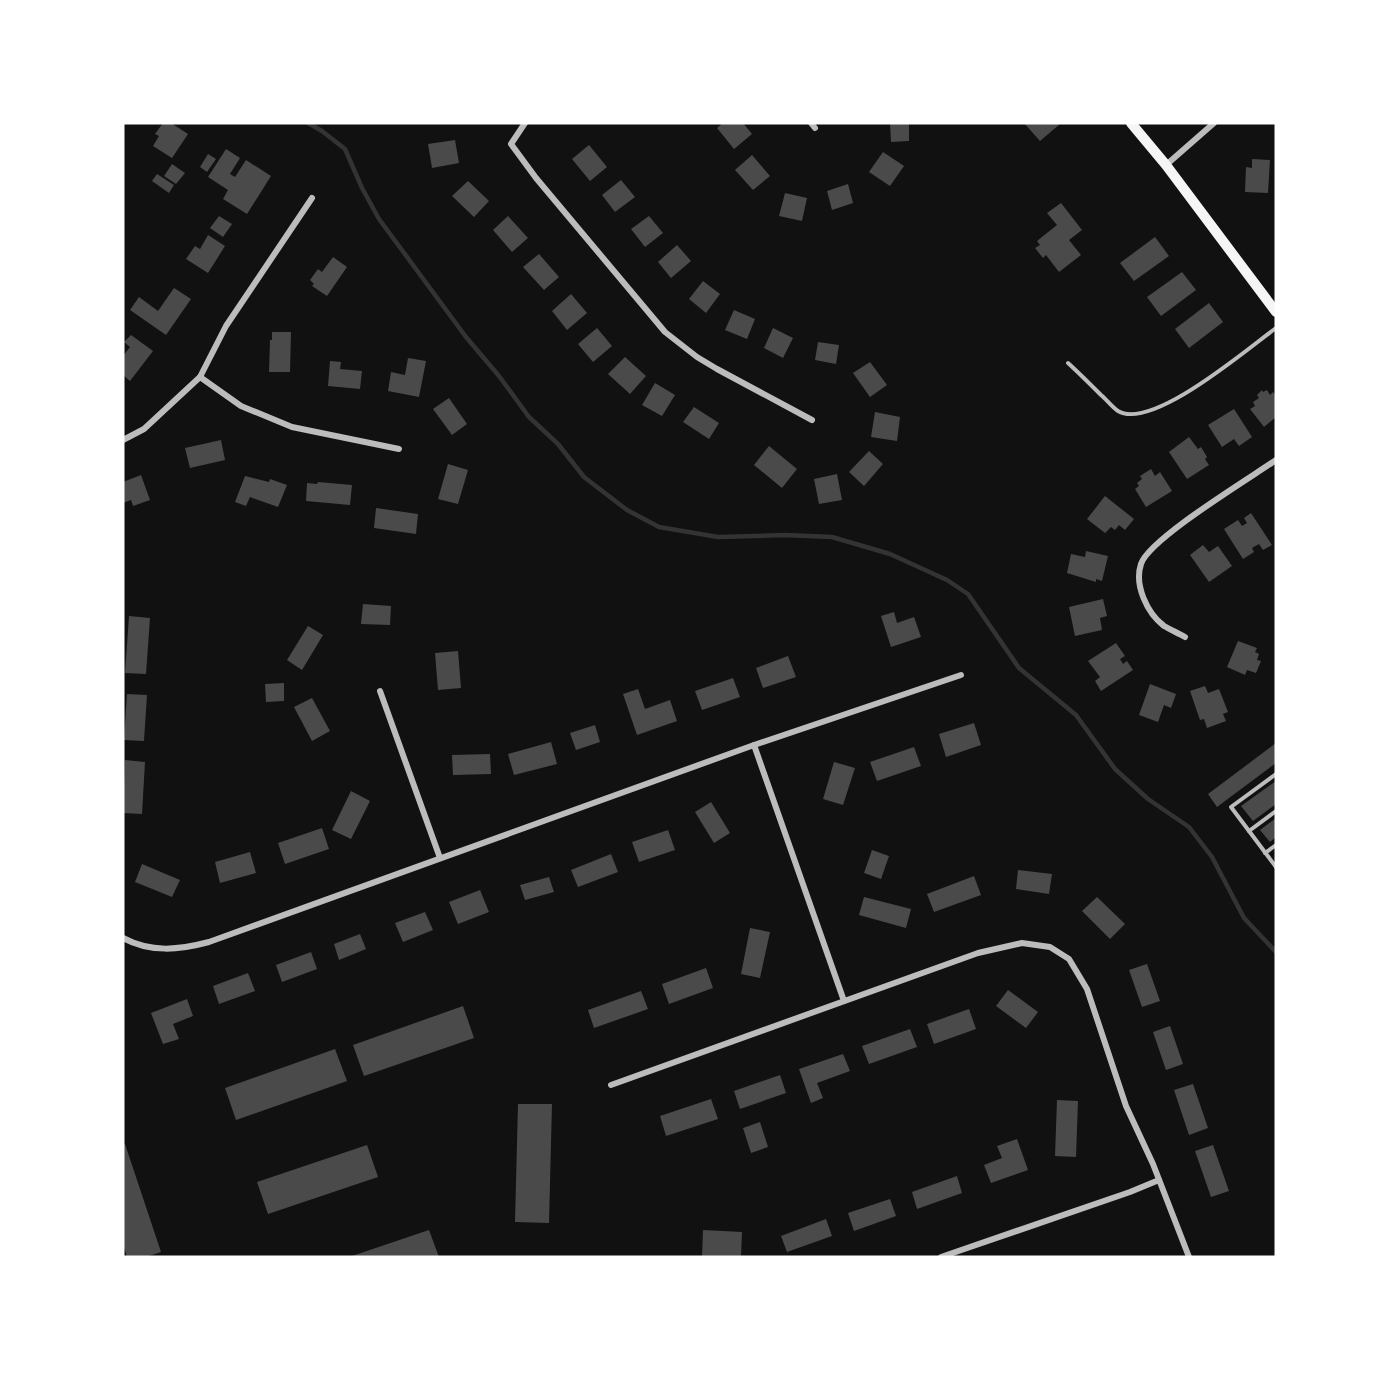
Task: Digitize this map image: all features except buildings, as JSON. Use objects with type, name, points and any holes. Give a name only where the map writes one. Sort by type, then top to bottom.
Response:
[{"type":"main road","points":[[1131,123],[1166,165],[1276,312]]},
{"type":"street","points":[[525,123],[511,144],[536,178],[662,329],[697,357],[812,420]]},
{"type":"street","points":[[1166,165],[1214,123]]},
{"type":"street","points":[[123,440],[144,429],[200,377],[226,327],[312,198]]},
{"type":"street","points":[[200,377],[241,406],[292,427],[399,449]]},
{"type":"street","points":[[1185,637],[1163,625],[1143,599],[1139,579],[1141,564],[1150,548],[1170,532],[1276,460]]},
{"type":"street","points":[[123,938],[135,945],[163,950],[185,949],[209,942],[754,744],[961,675]]},
{"type":"street","points":[[380,690],[440,858]]},
{"type":"street","points":[[754,744],[844,1001]]},
{"type":"street","points":[[611,1085],[978,953],[1022,944],[1050,947],[1070,959],[1087,989],[1126,1106],[1159,1180],[1189,1257]]},
{"type":"street","points":[[941,1257],[1159,1180]]},
{"type":"lane","points":[[1068,363],[1118,411],[1134,415],[1147,413],[1189,391],[1276,328]]},
{"type":"lane","points":[[1276,774],[1231,807],[1276,867]]},
{"type":"lane","points":[[1249,831],[1276,811]]},
{"type":"lane","points":[[1265,853],[1276,845]]},
{"type":"waterway","points":[[308,123],[345,149],[379,219],[466,337],[529,417],[558,444],[584,477],[627,510],[659,527],[718,537],[785,535],[832,537],[890,554],[947,580],[968,594],[1019,668],[1076,715],[1115,769],[1148,799],[1189,827],[1212,857],[1244,918],[1276,952]]}]
